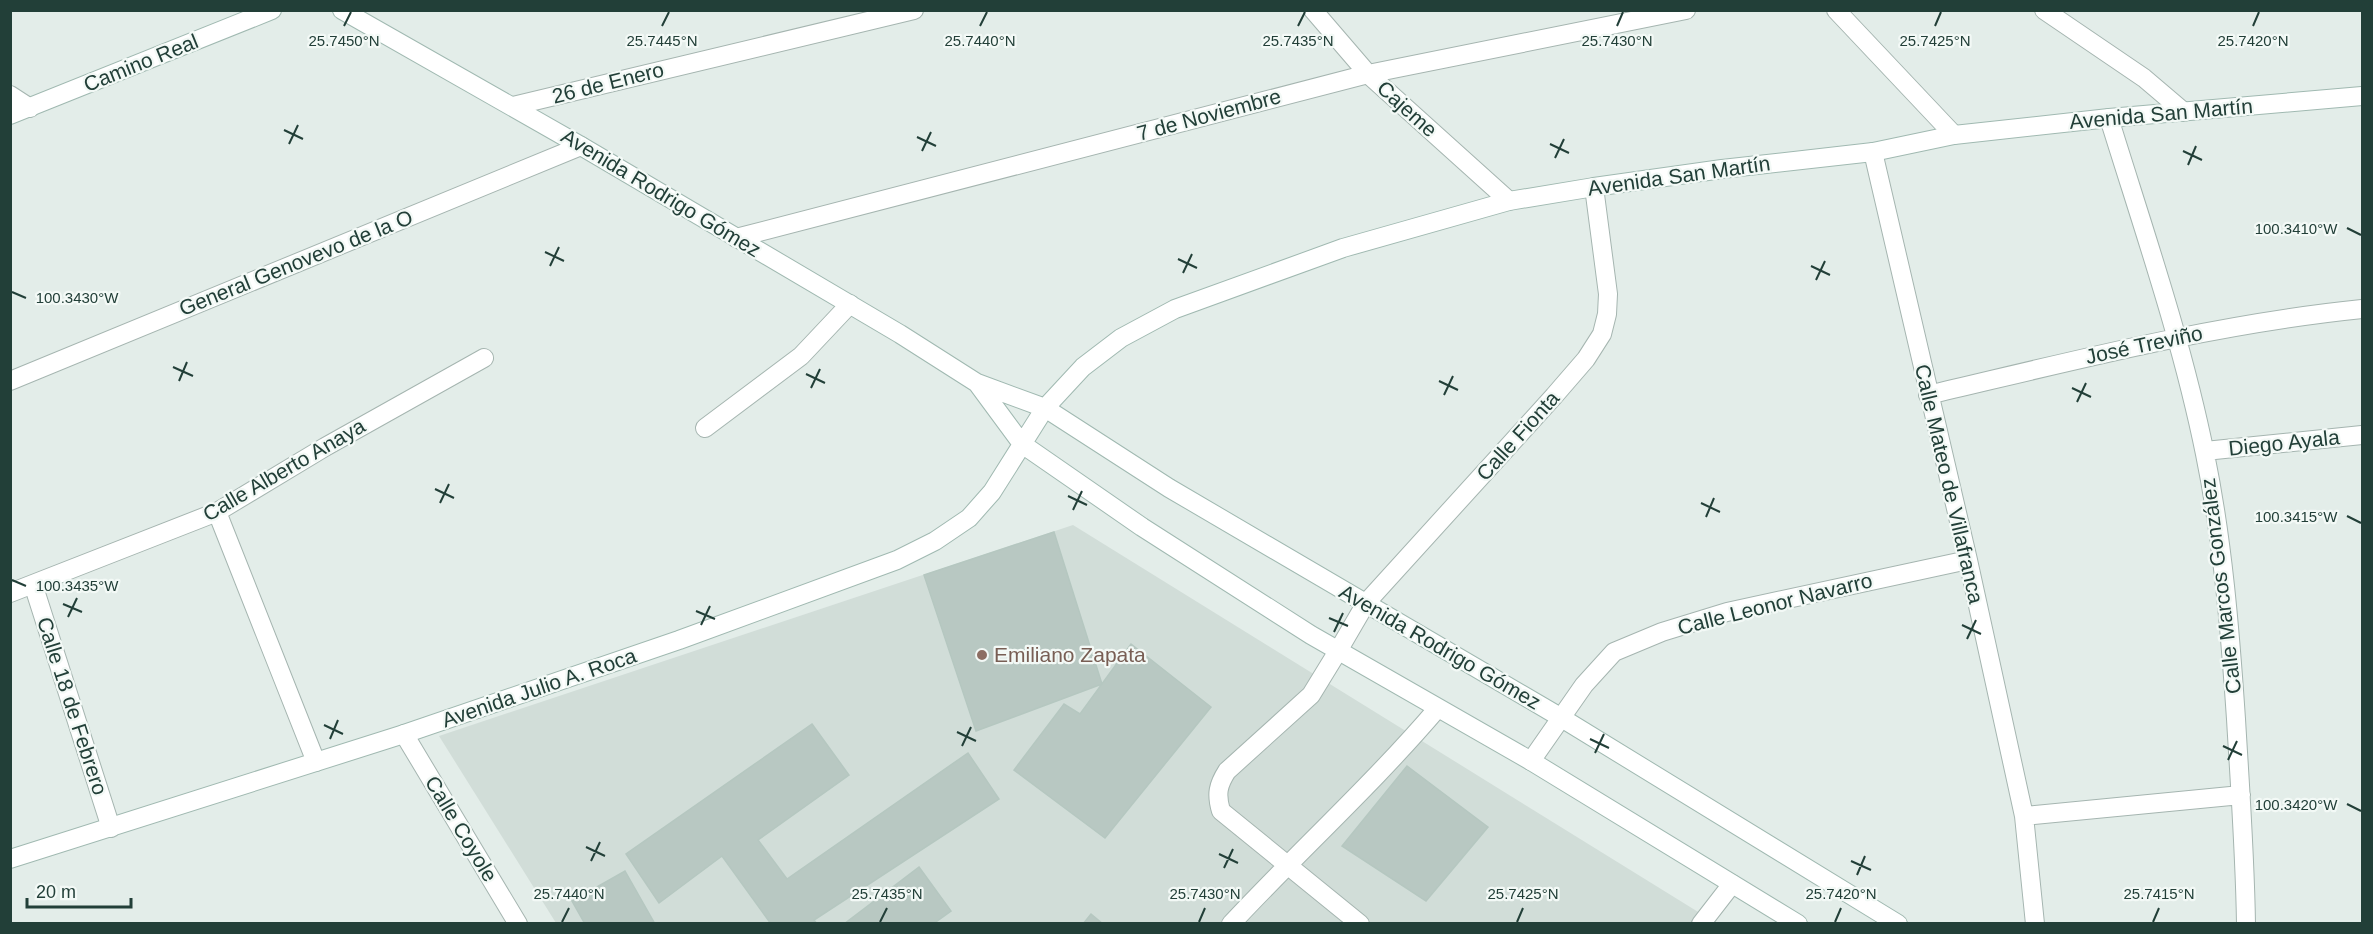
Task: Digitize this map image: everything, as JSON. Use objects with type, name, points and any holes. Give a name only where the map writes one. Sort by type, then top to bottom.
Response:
[{"type":"street","name":"Camino Real","points":[[10,116],[272,10]]},
{"type":"street","name":"Avenida Rodrigo Gómez","points":[[342,10],[513,106],[850,304],[977,383],[1045,408],[1169,488],[1560,717],[1898,924]]},
{"type":"street","name":"26 de Enero","points":[[513,106],[914,10]]},
{"type":"street","name":"Cajeme","points":[[1312,10],[1368,74],[1509,201]]},
{"type":"street","name":"7 de Noviembre","points":[[736,238],[1368,74],[1686,10]]},
{"type":"street","points":[[1836,10],[1954,135]]},
{"type":"street","points":[[2044,10],[2144,78],[2184,112]]},
{"type":"street","points":[[10,95],[30,108]]},
{"type":"street","name":"Avenida San Martín","points":[[1045,408],[1083,367],[1121,338],[1175,309],[1343,248],[1509,201],[1722,169],[1873,152],[1954,135],[2109,118],[2362,96]]},
{"type":"street","name":"Calle Marcos González","points":[[2109,118],[2176,337],[2205,451],[2219,529],[2228,608],[2241,795],[2246,924]]},
{"type":"street","name":"General Genovevo de la O","points":[[10,381],[581,146]]},
{"type":"street","name":"Calle Mateo de Villafranca","points":[[1873,152],[1968,560],[2024,816],[2035,924]]},
{"type":"street","name":"Calle Fionta","points":[[1286,865],[1221,811],[1217,798],[1219,783],[1227,771],[1311,696],[1366,603],[1560,389],[1586,359],[1602,334],[1607,314],[1608,294],[1594,187]]},
{"type":"street","points":[[705,428],[801,356],[850,304]]},
{"type":"street","name":"José Treviño","points":[[1928,395],[2176,337],[2301,315],[2362,309]]},
{"type":"street","name":"Calle Alberto Anaya","points":[[10,594],[217,512],[325,447],[484,358]]},
{"type":"street","name":"Avenida Rodrigo Gómez","points":[[977,383],[1022,444],[1142,527],[1338,651],[1531,761],[1793,922]]},
{"type":"street","name":"Avenida Julio A. Roca","points":[[10,859],[404,734],[679,640],[897,560],[935,541],[969,518],[992,492],[1045,408]]},
{"type":"street","name":"Diego Ayala","points":[[2205,451],[2362,435]]},
{"type":"street","points":[[217,512],[316,762]]},
{"type":"street","name":"Calle Leonor Navarro","points":[[1531,761],[1584,685],[1614,652],[1662,632],[1727,612],[1968,560]]},
{"type":"street","name":"Calle 18 de Febrero","points":[[33,584],[111,828]]},
{"type":"street","points":[[1231,924],[1286,865],[1404,748],[1437,709]]},
{"type":"street","name":"Calle Coyole","points":[[404,734],[518,924]]},
{"type":"street","points":[[2024,816],[2241,795]]},
{"type":"street","points":[[1286,865],[1360,924]]},
{"type":"street","points":[[1701,924],[1732,884]]},
{"type":"shaded area","name":"Emiliano Zapata","points":[[1073,525],[1716,923],[556,923],[439,736]]},
{"type":"building","points":[[1054,532],[1102,684],[976,731],[924,575]]},
{"type":"building","points":[[1131,644],[1211,707],[1105,838],[1014,770],[1064,704],[1080,714]]},
{"type":"building","points":[[812,724],[849,775],[758,840],[787,879],[968,753],[999,799],[814,920],[817,924],[771,924],[722,856],[659,903],[626,854]]},
{"type":"building","points":[[1407,766],[1488,827],[1426,901],[1342,846]]},
{"type":"building","points":[[919,867],[951,911],[933,924],[844,924]]},
{"type":"building","points":[[625,871],[655,924],[585,924],[572,901]]},
{"type":"building","points":[[1091,914],[1103,924],[1083,924]]},
{"type":"place","name":"Emiliano Zapata","points":[[982,655]]}]
